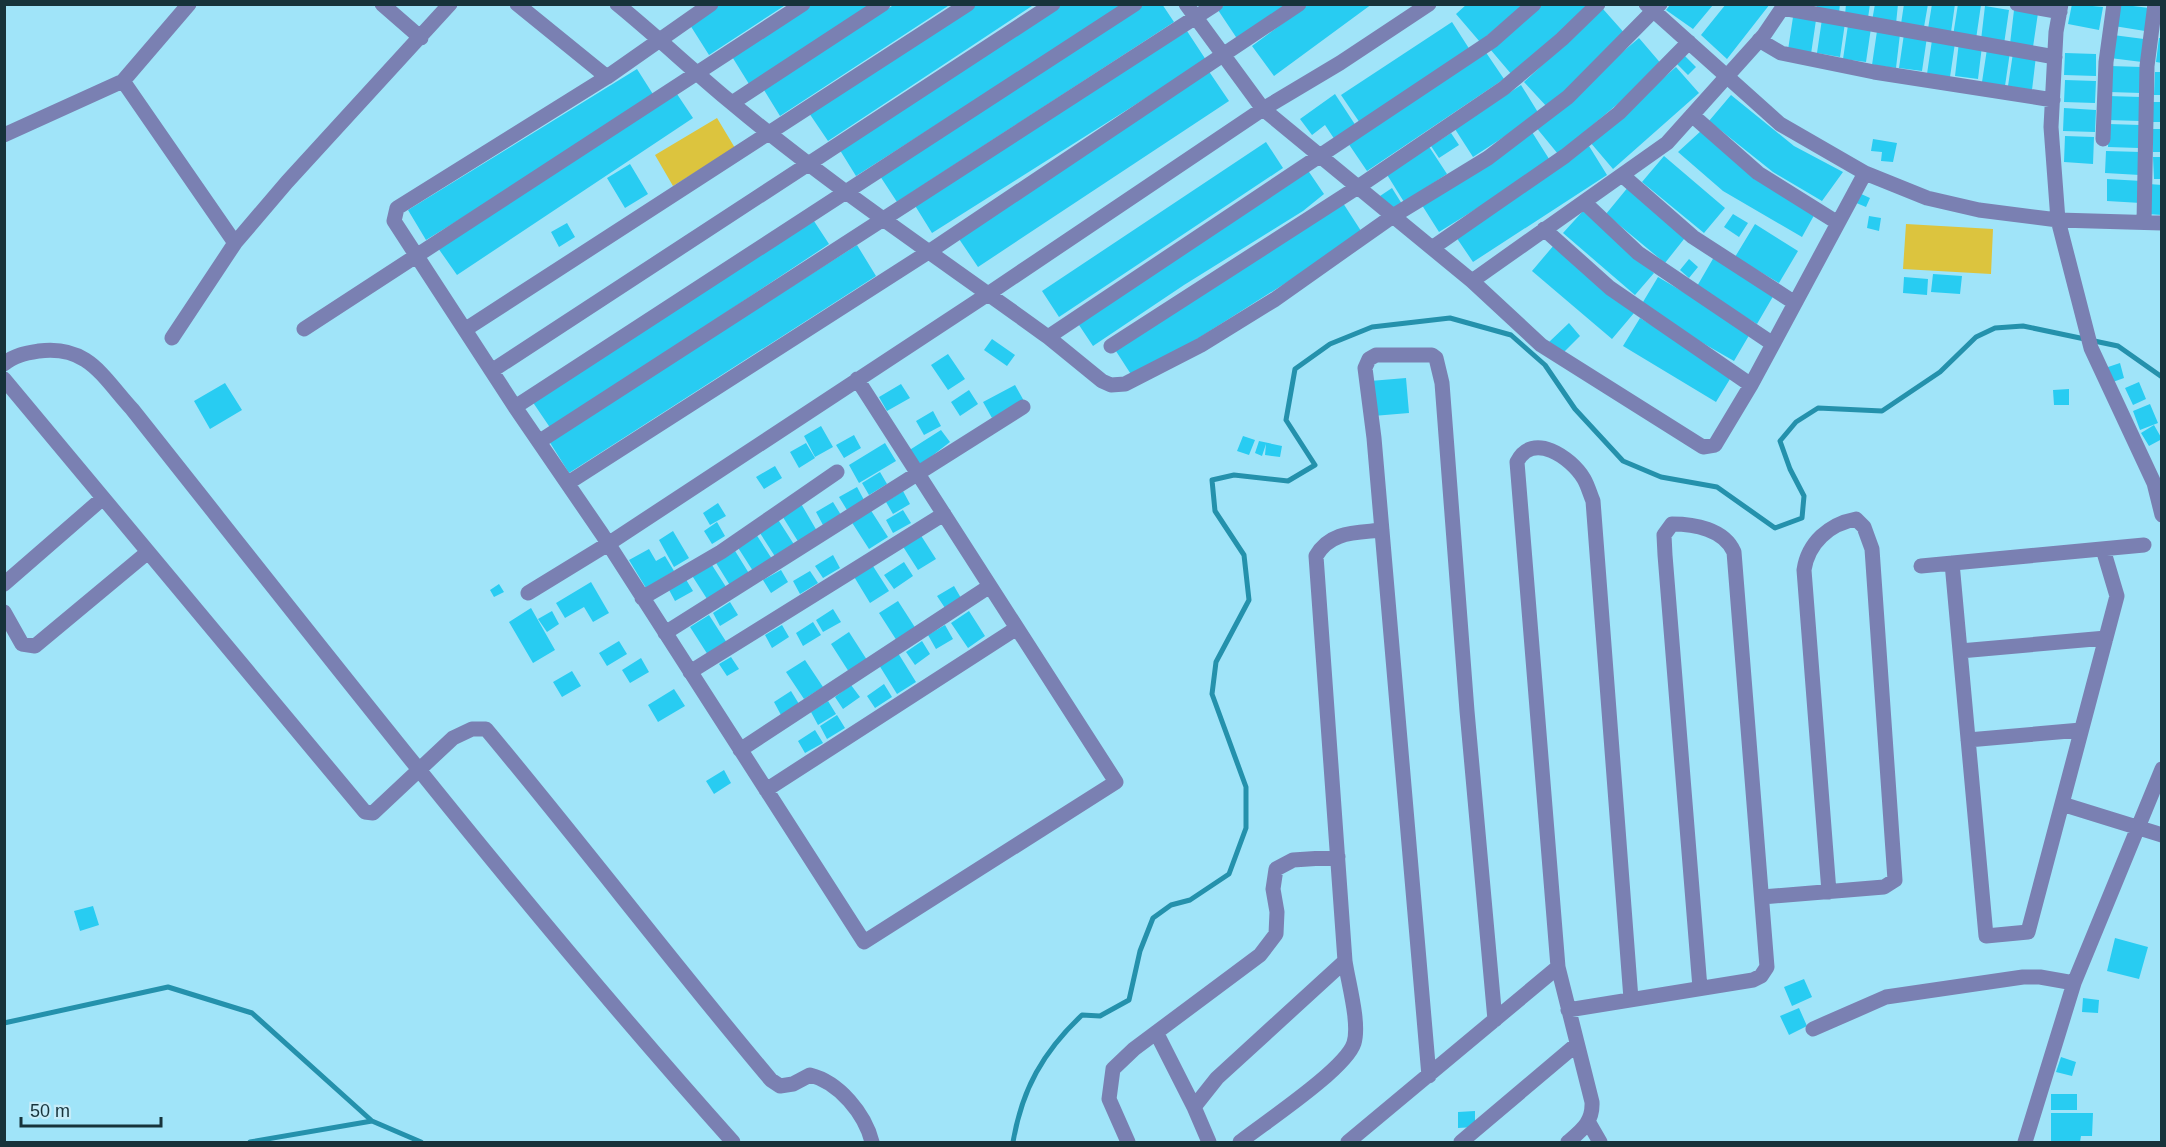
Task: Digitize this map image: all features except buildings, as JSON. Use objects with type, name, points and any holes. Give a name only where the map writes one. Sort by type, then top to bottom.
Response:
[{"type":"street","points":[[4,135],[123,81],[189,4]]},
{"type":"street","points":[[382,4],[421,38]]},
{"type":"street","points":[[172,338],[235,243],[287,182],[450,4]]},
{"type":"street","points":[[517,4],[607,76]]},
{"type":"street","points":[[617,4],[771,134],[1048,337],[1102,381],[1111,385],[1125,384],[1201,345],[1265,306],[1394,216],[1488,158],[1568,97],[1653,7],[1780,124],[1865,173],[1927,198],[1979,210],[2058,220],[2162,223]]},
{"type":"street","points":[[711,4],[607,76],[397,208],[394,221],[515,407],[608,544],[864,942],[1116,782],[857,379]]},
{"type":"street","points":[[303,330],[802,4]]},
{"type":"street","points":[[732,103],[883,4]]},
{"type":"street","points":[[466,329],[771,134],[968,4]]},
{"type":"street","points":[[493,370],[1053,4]]},
{"type":"street","points":[[515,407],[1135,4]]},
{"type":"street","points":[[1186,4],[1263,109],[1472,281],[1540,345],[1703,447],[1715,445],[1751,385],[1865,173]]},
{"type":"street","points":[[540,441],[1216,4]]},
{"type":"street","points":[[568,483],[930,251],[1299,4]]},
{"type":"street","points":[[528,593],[608,544],[988,294],[1263,109],[1340,63],[1429,4]]},
{"type":"street","points":[[1048,337],[1492,41],[1534,4]]},
{"type":"street","points":[[1111,346],[1358,187],[1504,88],[1562,39],[1598,4]]},
{"type":"street","points":[[2017,4],[2060,8],[2051,127],[2058,220],[2091,348],[2154,483],[2162,514]]},
{"type":"street","points":[[2103,139],[2106,62],[2114,4]]},
{"type":"street","points":[[2144,222],[2147,66],[2155,4]]},
{"type":"street","points":[[1472,281],[1667,143],[1759,40],[1784,6],[2055,57]]},
{"type":"street","points":[[1759,40],[1781,53],[1874,72],[2054,100]]},
{"type":"street","points":[[1432,248],[1565,156],[1619,112],[1689,42]]},
{"type":"street","points":[[123,81],[235,243]]},
{"type":"street","points":[[1692,115],[1758,173],[1838,223]]},
{"type":"street","points":[[1622,175],[1693,237],[1795,303]]},
{"type":"street","points":[[1584,202],[1638,253],[1773,344]]},
{"type":"street","points":[[1544,229],[1610,288],[1751,385]]},
{"type":"street","points":[[4,364],[25,353],[48,350],[73,351],[85,357],[132,409],[419,772],[642,1041],[733,1143]]},
{"type":"street","points":[[1429,1076],[1374,438],[1365,368],[1369,359],[1376,355],[1432,355],[1436,358],[1442,383],[1467,711],[1495,1020]]},
{"type":"street","points":[[4,379],[365,812],[373,813],[453,738],[472,729],[486,729],[566,824],[713,1011],[771,1080],[780,1086],[793,1084],[810,1075],[826,1079],[848,1099],[871,1138]]},
{"type":"street","points":[[665,633],[919,475],[1023,407]]},
{"type":"street","points":[[1568,1143],[1589,1123],[1593,1114],[1592,1102],[1558,967],[1517,462],[1521,453],[1532,447],[1544,447],[1566,459],[1583,477],[1593,501],[1631,999]]},
{"type":"street","points":[[642,598],[721,552],[837,472]]},
{"type":"street","points":[[4,584],[103,498]]},
{"type":"street","points":[[690,672],[944,514]]},
{"type":"street","points":[[1762,897],[1829,892],[1884,887],[1892,884],[1896,874],[1872,549],[1864,527],[1857,519],[1847,521],[1813,542],[1806,554],[1804,570],[1829,892]]},
{"type":"street","points":[[1568,1010],[1700,988],[1761,976],[1767,966],[1734,552],[1729,541],[1714,533],[1692,524],[1672,524],[1664,535],[1665,555],[1700,988]]},
{"type":"street","points":[[1240,1143],[1342,1062],[1354,1043],[1316,556],[1323,544],[1347,533],[1382,531]]},
{"type":"street","points":[[1921,566],[2144,545]]},
{"type":"street","points":[[1952,563],[1986,936],[2028,932],[2117,596],[2103,549]]},
{"type":"street","points":[[4,612],[22,645],[35,646],[148,552]]},
{"type":"street","points":[[740,750],[990,586]]},
{"type":"street","points":[[766,790],[1017,628]]},
{"type":"street","points":[[1960,651],[2106,638]]},
{"type":"street","points":[[1968,740],[2081,730]]},
{"type":"street","points":[[2025,1143],[2074,983],[2162,769]]},
{"type":"street","points":[[2062,804],[2162,836]]},
{"type":"street","points":[[1128,1143],[1109,1099],[1113,1070],[1134,1049],[1260,955],[1276,934],[1277,912],[1273,889],[1276,869],[1293,860],[1338,857]]},
{"type":"street","points":[[1194,1107],[1216,1078],[1346,961]]},
{"type":"street","points":[[1348,1143],[1558,967]]},
{"type":"street","points":[[1813,1029],[1886,997],[2023,977],[2040,977],[2074,983]]},
{"type":"street","points":[[1157,1034],[1194,1107],[1209,1143]]},
{"type":"street","points":[[1461,1143],[1577,1044]]},
{"type":"street","points":[[1589,1123],[1600,1143]]},
{"type":"shaded area","points":[[717,118],[735,148],[673,186],[655,155]]},
{"type":"shaded area","points":[[1906,224],[1993,229],[1991,274],[1903,269]]},
{"type":"waterway","points":[[1013,1142],[1022,1105],[1029,1088],[1045,1057],[1056,1043],[1082,1015],[1100,1016],[1129,1000],[1140,951],[1153,918],[1171,905],[1190,900],[1229,874],[1246,828],[1246,787],[1212,694],[1216,662],[1249,600],[1244,555],[1215,511],[1212,480],[1234,475],[1288,481],[1315,465],[1286,420],[1295,369],[1330,344],[1372,327],[1450,318],[1511,335],[1545,365],[1575,409],[1623,461],[1661,477],[1717,487],[1775,528],[1802,518],[1804,496],[1790,469],[1780,441],[1796,422],[1818,408],[1882,411],[1940,372],[1976,337],[1995,328],[2023,326],[2118,346],[2162,377]]},
{"type":"waterway","points":[[4,1023],[168,987],[252,1013],[372,1121],[421,1142]]},
{"type":"waterway","points":[[250,1142],[372,1121]]}]
